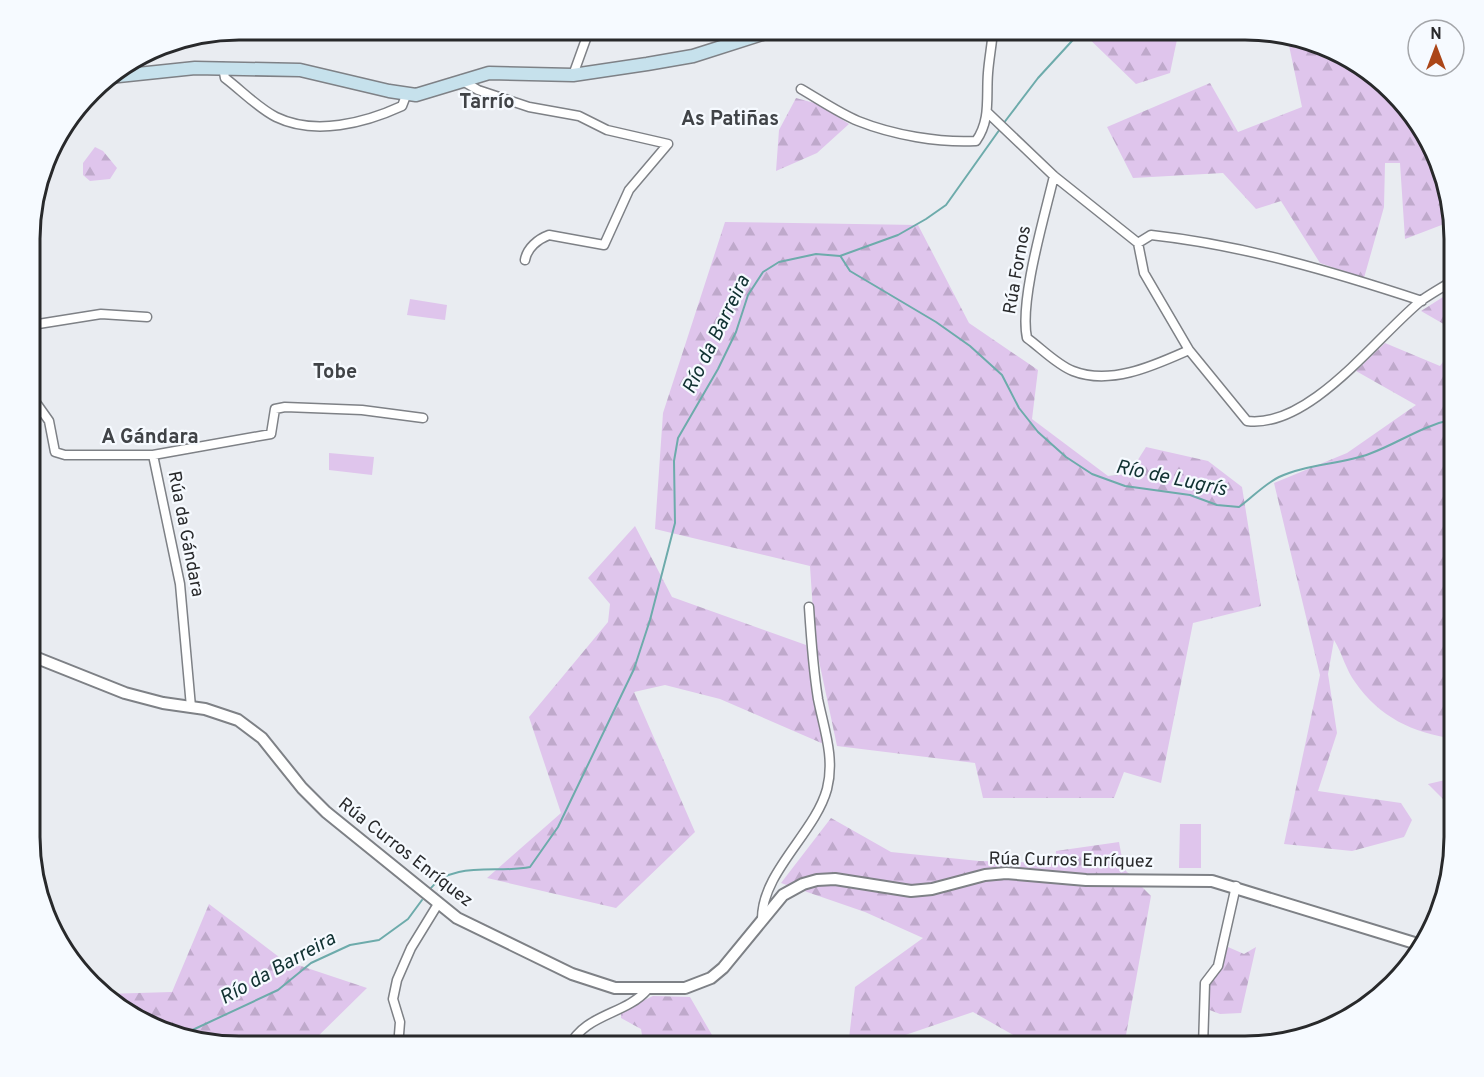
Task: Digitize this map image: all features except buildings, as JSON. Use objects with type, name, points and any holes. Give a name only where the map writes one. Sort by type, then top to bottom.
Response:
[{"type":"main road","points":[[127,75],[223,67],[300,70],[416,95],[489,73],[573,75],[693,56],[742,40]]},
{"type":"street","points":[[573,75],[586,40]]},
{"type":"street","points":[[801,89],[856,120],[882,129],[959,142],[976,141],[984,131],[988,113],[988,73],[992,41]]},
{"type":"street","points":[[223,67],[225,78],[276,117],[312,128],[327,127],[388,112],[402,106],[407,93]]},
{"type":"street","points":[[461,80],[478,90],[529,107],[579,116],[607,130],[668,144],[629,190],[604,245],[549,235],[533,245],[526,253],[525,260]]},
{"type":"street","points":[[988,113],[1054,176],[1109,217],[1138,243],[1144,273],[1189,350],[1247,421],[1258,423],[1291,412],[1346,376],[1422,301],[1443,287]]},
{"type":"street","name":"Rúa Fornos","points":[[1054,176],[1029,292],[1024,326],[1027,338],[1071,370],[1089,375],[1115,375],[1153,365],[1189,350]]},
{"type":"street","points":[[1138,243],[1151,235],[1214,245],[1308,266],[1422,301]]},
{"type":"street","points":[[40,324],[101,314],[147,316]]},
{"type":"street","points":[[153,455],[272,434],[275,409],[285,406],[362,410],[423,418]]},
{"type":"street","name":"Rúa da Gándara","points":[[40,409],[49,421],[56,452],[65,455],[153,455],[180,584],[191,707]]},
{"type":"street","points":[[762,919],[764,904],[788,853],[815,816],[827,786],[830,752],[812,658],[809,607]]},
{"type":"street","name":"Rúa Curros Enríquez","points":[[41,659],[125,693],[225,714],[250,728],[326,812],[457,918],[572,974],[615,988],[647,990],[685,988],[711,978],[723,968],[762,919],[793,888],[817,880],[835,879],[911,891],[932,889],[985,875],[1006,873],[1086,880],[1188,879],[1236,886],[1413,942]]},
{"type":"street","points":[[1203,1036],[1205,983],[1218,966],[1236,886]]},
{"type":"street","points":[[399,1036],[400,1022],[393,999],[397,980],[411,948],[438,904]]},
{"type":"street","points":[[575,1036],[590,1023],[639,999],[647,990]]},
{"type":"green space","points":[[1091,41],[1177,41],[1170,73],[1136,84]]},
{"type":"green space","points":[[1289,46],[1308,51],[1344,67],[1376,90],[1394,108],[1417,140],[1428,163],[1440,201],[1443,225],[1405,239],[1400,163],[1385,163],[1384,207],[1364,278],[1320,263],[1281,201],[1256,209],[1223,173],[1133,178],[1107,127],[1210,83],[1238,132],[1302,107]]},
{"type":"green space","points":[[796,98],[818,104],[849,124],[817,153],[776,171],[779,130]]},
{"type":"green space","points":[[95,147],[103,151],[117,168],[110,179],[90,181],[83,175],[83,163]]},
{"type":"green space","points":[[725,222],[918,225],[969,323],[1038,370],[1032,419],[1108,476],[1129,474],[1146,447],[1208,461],[1242,487],[1261,606],[1193,623],[1161,783],[1124,772],[1114,798],[983,798],[975,763],[837,746],[815,642],[810,566],[655,529],[663,413]]},
{"type":"green space","points":[[1443,297],[1443,324],[1421,311]]},
{"type":"green space","points":[[410,299],[447,305],[445,320],[407,315]]},
{"type":"green space","points":[[1385,343],[1440,366],[1443,362],[1443,737],[1398,721],[1375,705],[1352,677],[1334,640],[1328,674],[1337,733],[1318,791],[1401,803],[1412,820],[1404,837],[1352,851],[1284,844],[1320,675],[1274,483],[1347,453],[1416,405],[1356,371]]},
{"type":"green space","points":[[329,453],[374,457],[372,475],[329,470]]},
{"type":"green space","points":[[635,526],[672,597],[806,645],[826,745],[720,699],[665,685],[634,692],[695,832],[616,908],[487,878],[561,813],[529,717],[608,622],[610,604],[588,578]]},
{"type":"green space","points":[[1443,781],[1443,799],[1428,784]]},
{"type":"green space","points":[[831,818],[891,852],[979,861],[1055,863],[1056,851],[1119,842],[1124,869],[1151,896],[1126,1035],[1015,1036],[973,1012],[902,1036],[849,1036],[855,987],[923,938],[865,912],[781,883]]},
{"type":"green space","points":[[1180,824],[1201,824],[1201,868],[1179,868]]},
{"type":"green space","points":[[209,904],[283,960],[367,988],[318,1036],[227,1036],[201,1033],[152,1016],[116,994],[172,992]]},
{"type":"green space","points":[[1228,947],[1244,954],[1256,947],[1241,1013],[1220,1014],[1207,1009],[1209,985],[1220,969]]},
{"type":"green space","points":[[653,996],[690,997],[713,1036],[642,1036],[641,1029],[621,1018],[621,1011]]},
{"type":"waterway","name":"Río da Barreira","points":[[1003,124],[1038,78],[1072,41]]},
{"type":"waterway","name":"Río da Barreira","points":[[430,889],[439,880],[463,871],[530,867],[558,827],[634,669],[650,620],[675,523],[674,461],[678,438],[718,369],[736,332],[748,295],[763,272],[779,262],[816,254],[840,256],[898,235],[926,219],[946,205],[1000,129]]},
{"type":"waterway","name":"Río de Lugrís","points":[[841,257],[850,271],[936,322],[970,346],[1002,375],[1019,408],[1038,432],[1066,457],[1092,474],[1125,486],[1190,495],[1217,505],[1239,507],[1279,477],[1369,454],[1443,422]]},
{"type":"waterway","name":"Río da Barreira","points":[[192,1030],[278,990],[311,963],[350,945],[379,940],[408,919],[422,900]]},
{"type":"district","name":"Tarrío","points":[[487,103]]},
{"type":"district","name":"As Patiñas","points":[[730,120]]},
{"type":"district","name":"Tobe","points":[[335,373]]},
{"type":"district","name":"A Gándara","points":[[150,438]]}]
